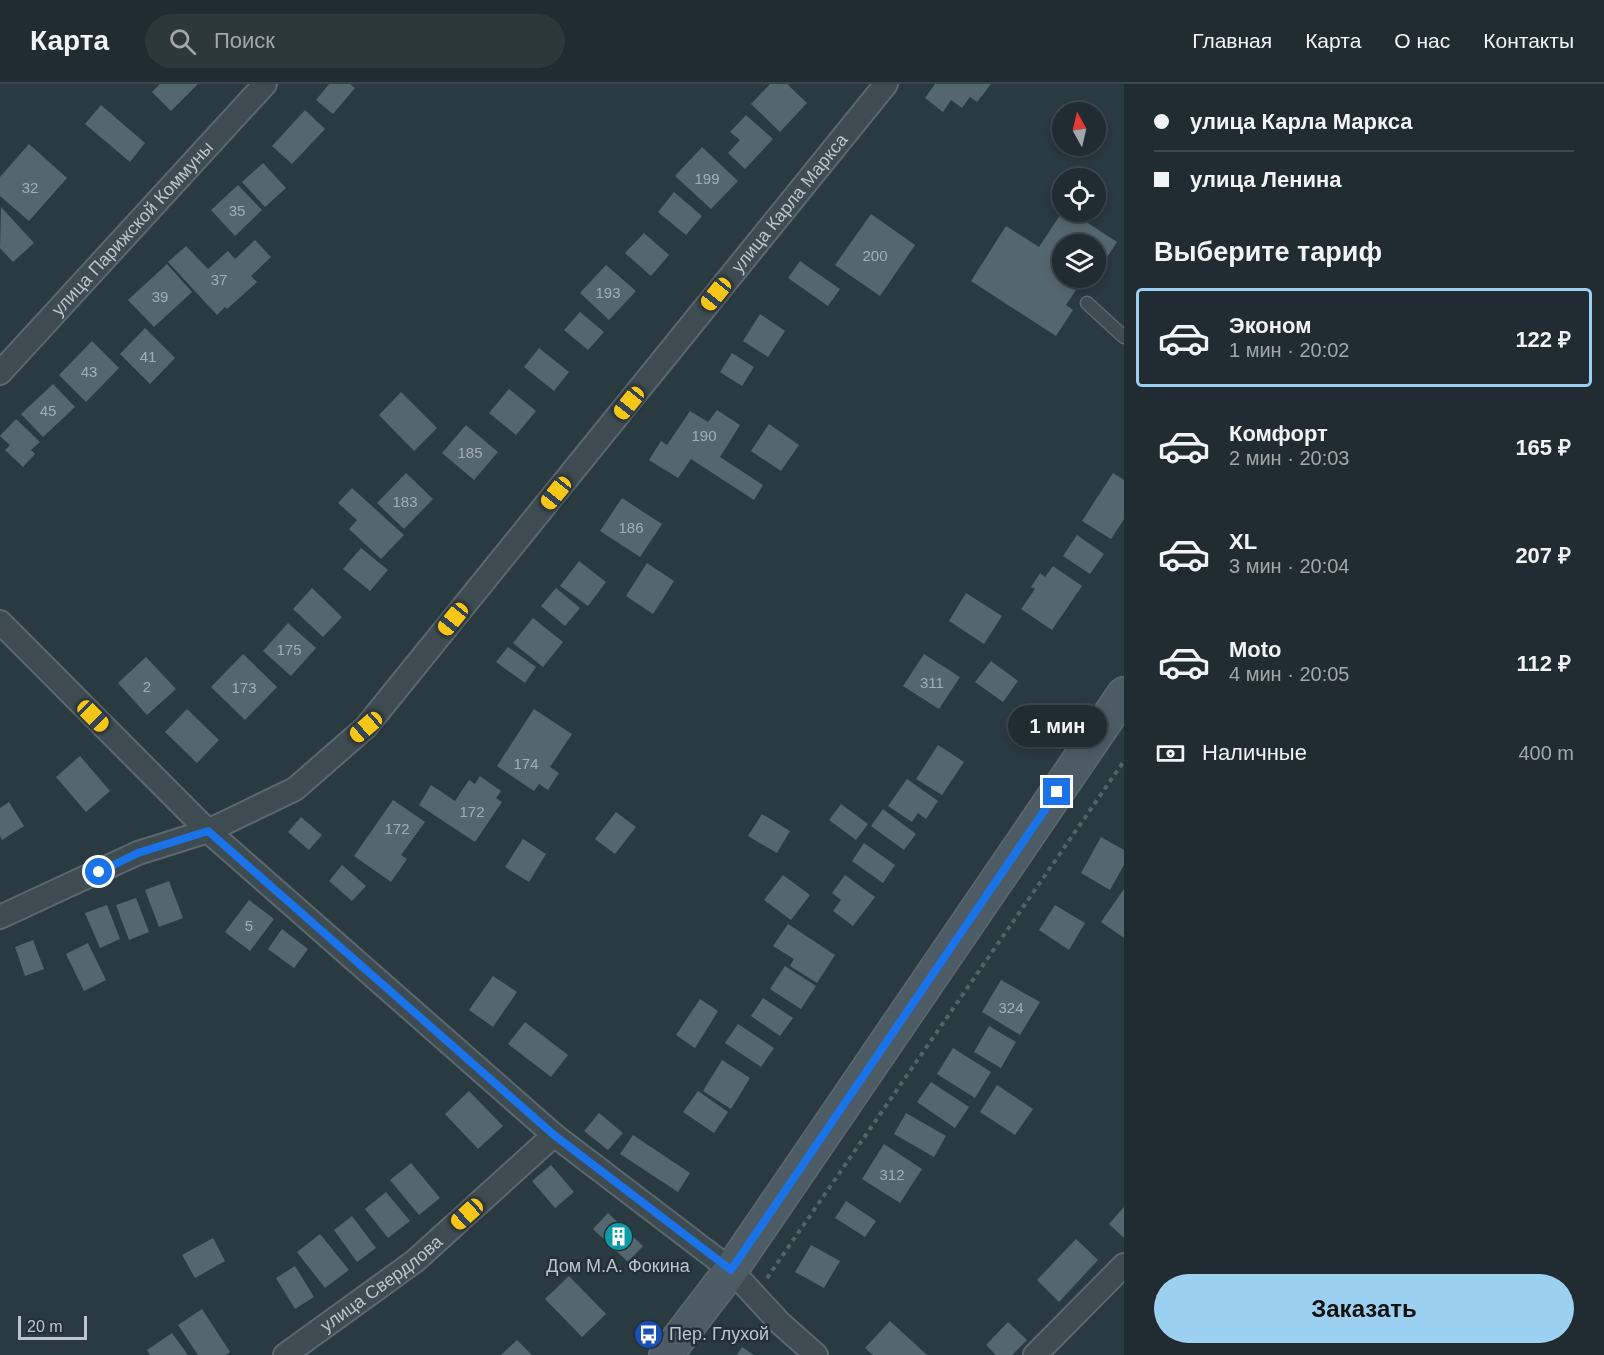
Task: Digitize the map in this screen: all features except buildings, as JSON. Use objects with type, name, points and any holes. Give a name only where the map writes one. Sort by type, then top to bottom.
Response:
[{"type":"main road","points":[[666,1355],[731,1270],[1124,694]]},
{"type":"street","name":"улица Парижской Коммуны","points":[[0,373],[265,84]]},
{"type":"street","name":"улица Карла Маркса","points":[[0,917],[138,853],[208,831],[295,789],[366,727],[886,84]]},
{"type":"street","points":[[0,622],[208,831],[554,1135],[731,1270],[780,1323],[816,1355]]},
{"type":"street","name":"улица Свердлова","points":[[285,1355],[415,1262],[554,1135]]},
{"type":"street","points":[[1035,1355],[1124,1265]]},
{"type":"lane","points":[[1087,303],[1124,337]]},
{"type":"path","points":[[754,1295],[1124,761]]},
{"type":"place","name":"Дом М.А. Фокина","points":[[618,1237]]},
{"type":"place","name":"Пер. Глухой","points":[[648,1334]]},
{"type":"route","points":[[99,872],[138,853],[208,831],[554,1135],[731,1270],[1057,792]]}]
